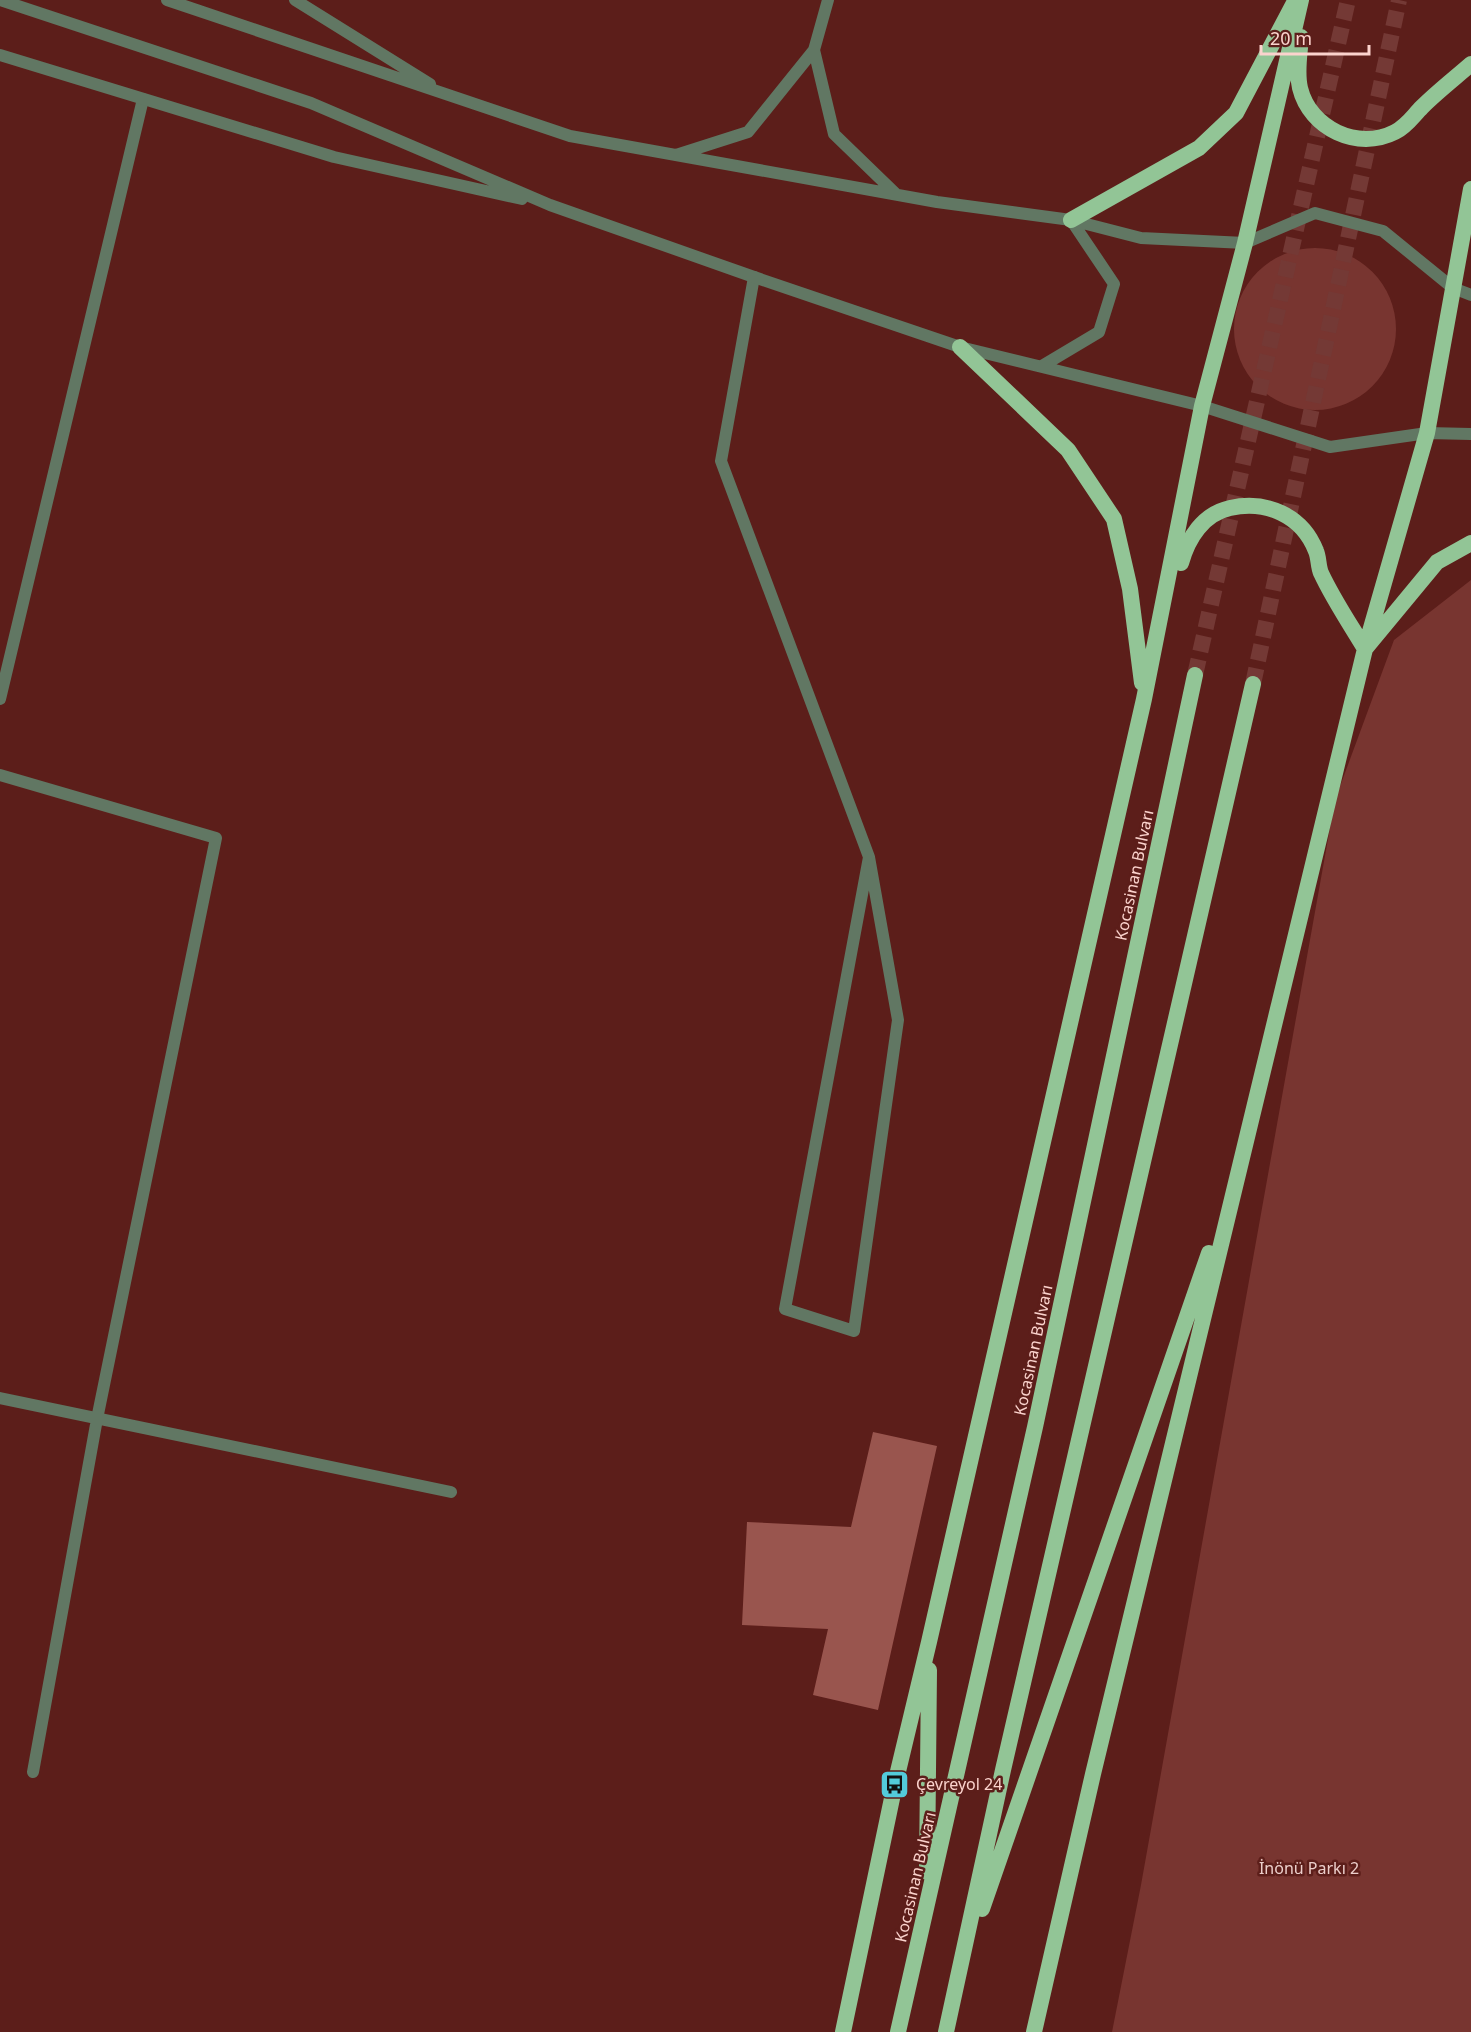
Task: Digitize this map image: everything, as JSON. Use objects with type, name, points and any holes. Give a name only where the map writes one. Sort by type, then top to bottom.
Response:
[{"type":"highway","points":[[1071,220],[1199,148],[1236,113],[1295,0]]},
{"type":"highway","points":[[1303,0],[1300,87],[1306,103],[1316,117],[1329,128],[1344,136],[1361,139],[1379,138],[1396,131],[1410,121],[1422,107],[1471,64]]},
{"type":"highway","points":[[843,2032],[895,1784],[1144,699],[1202,406],[1245,243],[1303,0]]},
{"type":"highway","points":[[1034,2032],[1365,649],[1427,433],[1471,189]]},
{"type":"highway","points":[[960,347],[1068,450],[1114,519],[1131,590],[1144,699]]},
{"type":"highway","points":[[1144,699],[1186,543],[1210,516],[1226,508],[1244,505],[1262,506],[1280,511],[1308,535],[1317,552],[1320,571],[1365,649]]},
{"type":"highway","points":[[1365,649],[1437,562],[1471,543]]},
{"type":"highway","name":"Kocasinan Bulvarı","points":[[898,2032],[1038,1415],[1195,675]]},
{"type":"highway","points":[[946,2032],[1003,1770],[1253,684]]},
{"type":"highway","points":[[957,1981],[1241,1160]]},
{"type":"highway","points":[[927,1903],[929,1642]]},
{"type":"street","points":[[0,0],[310,103],[550,205],[960,347],[1202,406],[1330,447],[1427,433],[1471,434]]},
{"type":"street","points":[[167,0],[570,136],[897,195],[1071,220],[1141,238],[1245,243],[1315,213],[1383,231],[1453,288],[1471,295]]},
{"type":"street","points":[[295,0],[448,95]]},
{"type":"street","points":[[674,155],[747,132],[814,50],[828,0]]},
{"type":"street","points":[[814,50],[834,134],[897,195]]},
{"type":"street","points":[[0,55],[334,157],[550,205]]},
{"type":"street","points":[[0,699],[143,99]]},
{"type":"street","points":[[1042,366],[1099,332],[1114,284],[1071,220]]},
{"type":"street","points":[[754,277],[721,461],[869,857],[898,1020],[854,1331],[785,1309],[869,857]]},
{"type":"street","points":[[0,775],[216,838],[97,1419],[33,1772]]},
{"type":"street","points":[[0,1398],[451,1492]]},
{"type":"green space","points":[[1315,248],[1346,254],[1372,272],[1390,298],[1396,329],[1390,360],[1372,386],[1346,404],[1315,410],[1284,404],[1258,386],[1240,360],[1234,329],[1240,298],[1258,272],[1284,254]]},
{"type":"green space","name":"İnönü Parkı 2","points":[[1471,580],[1471,2032],[1112,2032],[1141,1885],[1335,800],[1394,640]]},
{"type":"building","points":[[873,1432],[937,1446],[878,1710],[813,1695],[828,1629],[742,1625],[747,1522],[851,1527]]},
{"type":"tunnel","points":[[1195,675],[1348,0]]},
{"type":"tunnel","points":[[1253,684],[1399,0]]},
{"type":"place","name":"Çevreyol 24","points":[[895,1784]]}]
